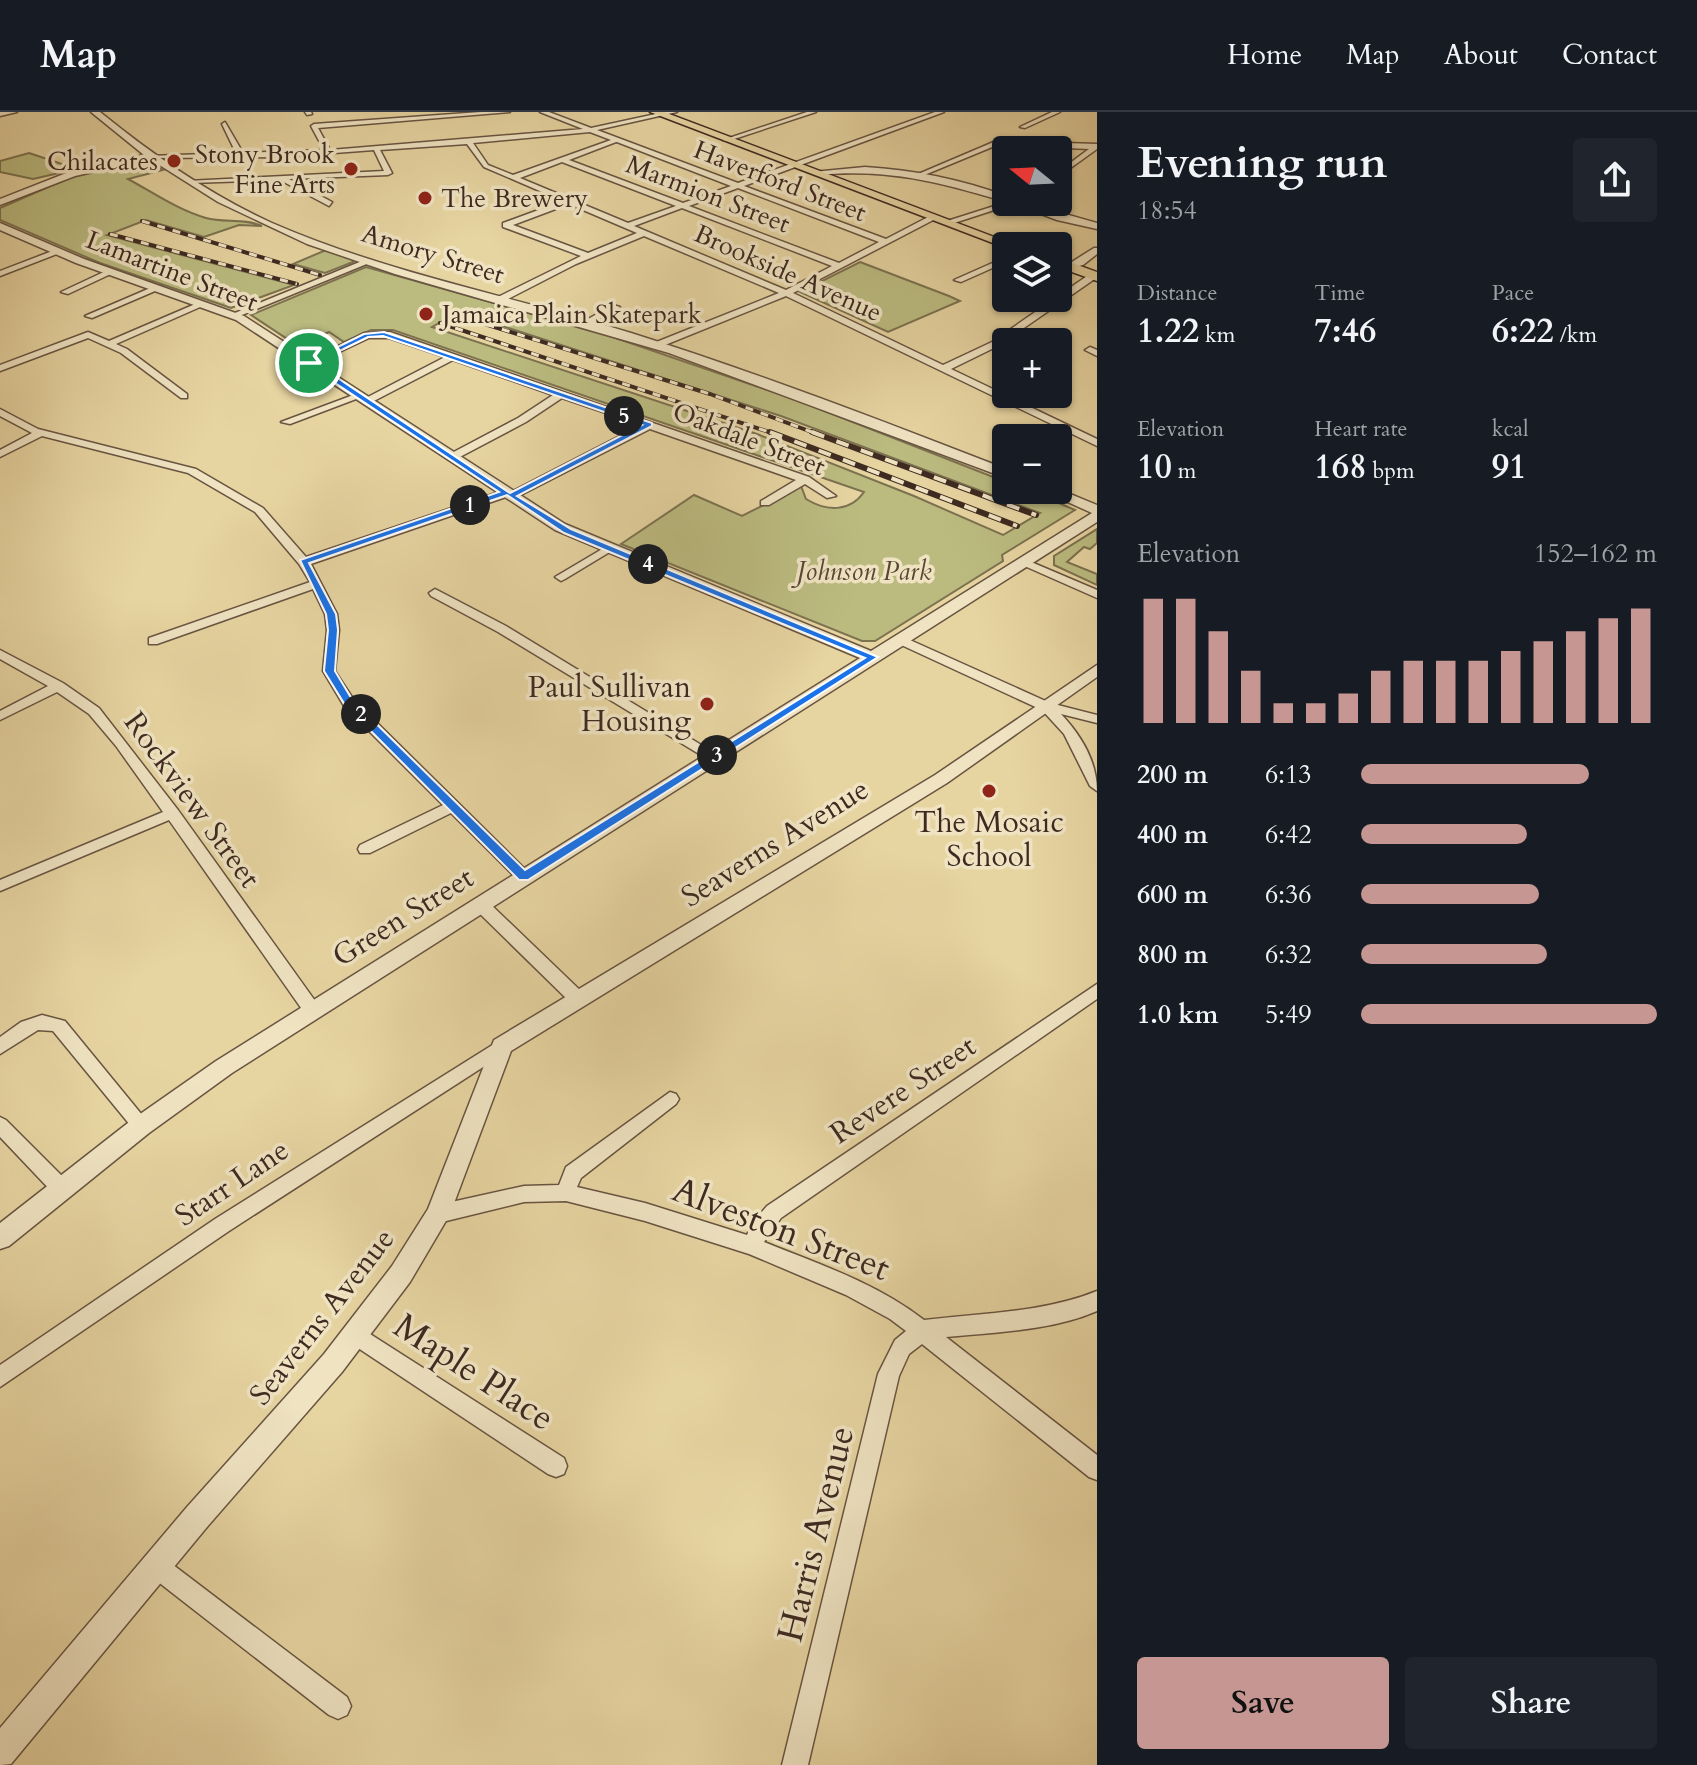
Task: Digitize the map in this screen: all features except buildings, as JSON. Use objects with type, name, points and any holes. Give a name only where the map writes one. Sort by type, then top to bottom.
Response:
[{"type":"main road","points":[[664,113],[726,140],[992,238]]},
{"type":"main road","points":[[1072,267],[1095,276]]},
{"type":"street","points":[[0,114],[14,112]]},
{"type":"street","name":"Amory Street","points":[[95,112],[150,156],[268,224],[370,261],[657,345],[793,392],[992,469]]},
{"type":"street","points":[[328,152],[314,126],[507,112]]},
{"type":"street","name":"Haverford Street","points":[[543,112],[886,242]]},
{"type":"street","points":[[726,140],[813,112]]},
{"type":"street","points":[[627,226],[941,112]]},
{"type":"street","points":[[1023,127],[1057,112]]},
{"type":"street","points":[[0,202],[72,174],[150,156],[328,152],[468,141],[590,130],[664,113]]},
{"type":"street","points":[[225,124],[240,151],[239,156]]},
{"type":"street","name":"Brookside Avenue","points":[[468,141],[482,164],[786,293],[1097,443]]},
{"type":"street","points":[[512,178],[614,141]]},
{"type":"street","points":[[920,175],[996,143],[1096,146]]},
{"type":"street","points":[[1072,164],[1096,146]]},
{"type":"street","points":[[191,181],[388,173],[376,148]]},
{"type":"street","name":"Marmion Street","points":[[563,160],[839,266]]},
{"type":"street","points":[[817,172],[843,170],[920,175],[961,181],[992,193]]},
{"type":"street","points":[[280,178],[329,204]]},
{"type":"street","points":[[568,202],[506,225],[588,256]]},
{"type":"street","points":[[948,222],[992,209]]},
{"type":"street","points":[[1054,216],[1097,226]]},
{"type":"street","points":[[657,345],[786,293],[935,217]]},
{"type":"street","name":"Lamartine Street","points":[[0,226],[58,252],[234,315],[560,527],[872,657]]},
{"type":"street","points":[[499,300],[643,233]]},
{"type":"street","points":[[1072,264],[1080,263],[1097,250]]},
{"type":"street","points":[[0,274],[58,252]]},
{"type":"street","points":[[234,315],[370,261]]},
{"type":"street","points":[[958,280],[992,265]]},
{"type":"street","points":[[65,292],[111,272]]},
{"type":"street","points":[[943,369],[995,344],[1095,276]]},
{"type":"street","points":[[89,316],[158,288]]},
{"type":"street","points":[[109,344],[203,304]]},
{"type":"street","points":[[585,323],[616,307]]},
{"type":"street","name":"Oakdale Street","points":[[309,363],[377,333],[805,479],[831,496]]},
{"type":"street","points":[[0,368],[88,335],[124,351],[184,396]]},
{"type":"street","points":[[286,422],[363,398],[452,357]]},
{"type":"street","points":[[452,457],[522,420],[561,394]]},
{"type":"street","points":[[0,412],[40,433],[201,475],[259,510],[304,562],[331,614],[333,630],[329,671],[349,703],[524,877]]},
{"type":"street","points":[[304,562],[508,494],[649,425]]},
{"type":"street","points":[[0,454],[40,433]]},
{"type":"street","points":[[765,503],[805,479]]},
{"type":"street","points":[[1072,501],[1097,513]]},
{"type":"street","name":"Green Street","points":[[0,1238],[141,1126],[224,1067],[1097,513]]},
{"type":"street","points":[[561,577],[609,548]]},
{"type":"street","points":[[1024,562],[1097,594]]},
{"type":"street","points":[[153,641],[317,584]]},
{"type":"street","points":[[435,593],[502,629],[714,757]]},
{"type":"street","points":[[901,640],[1047,707],[1097,719]]},
{"type":"street","name":"Rockview Street","points":[[0,654],[58,686],[94,711],[173,813],[312,1010]]},
{"type":"street","name":"Seaverns Avenue","points":[[0,1753],[156,1566],[356,1335],[401,1274],[438,1214],[502,1046],[941,779],[1097,670]]},
{"type":"street","points":[[0,716],[58,686]]},
{"type":"street","points":[[1047,707],[1070,732],[1097,786]]},
{"type":"street","points":[[365,849],[452,806]]},
{"type":"street","points":[[0,886],[173,813]]},
{"type":"street","points":[[480,904],[578,999]]},
{"type":"street","name":"Revere Street","points":[[752,1246],[759,1229],[774,1212],[1097,990]]},
{"type":"street","points":[[0,1047],[28,1026],[42,1021],[53,1022],[141,1126]]},
{"type":"street","name":"Starr Lane","points":[[0,1377],[222,1225],[502,1046]]},
{"type":"street","points":[[566,1193],[573,1173],[670,1099]]},
{"type":"street","points":[[0,1125],[61,1188]]},
{"type":"street","name":"Alveston Street","points":[[438,1214],[524,1194],[566,1193],[645,1212],[752,1246],[877,1300],[924,1330],[955,1361],[1097,1469]]},
{"type":"street","points":[[924,1330],[1022,1319],[1078,1309],[1097,1301]]},
{"type":"street","name":"Harris Avenue","points":[[795,1765],[889,1374],[902,1347],[924,1330]]},
{"type":"street","name":"Maple Place","points":[[356,1335],[556,1466]]},
{"type":"street","points":[[156,1566],[338,1706]]},
{"type":"green space","points":[[29,153],[77,169],[33,179],[0,172],[0,161]]},
{"type":"green space","points":[[141,160],[163,170],[128,179],[166,201],[206,218],[262,226],[239,225],[204,237],[146,220],[107,235],[294,285],[231,308],[100,263],[0,220],[0,208],[69,178]]},
{"type":"green space","points":[[326,250],[353,259],[353,262],[325,273],[293,264]]},
{"type":"green space","points":[[860,262],[960,301],[888,332],[800,292]]},
{"type":"green space","name":"Johnson Park","points":[[366,267],[607,335],[799,401],[992,477],[992,495],[781,416],[459,312],[432,327],[757,434],[1003,535],[1040,513],[1016,504],[1061,504],[1075,510],[1002,555],[1003,561],[875,641],[862,641],[621,544],[694,495],[742,516],[801,486],[806,499],[830,508],[852,503],[864,492],[393,330],[371,330],[344,342],[329,332],[298,346],[251,315]]},
{"type":"green space","points":[[1097,529],[1097,543],[1090,549],[1084,547],[1067,562],[1097,574],[1097,585],[1054,565],[1054,556]]},
{"type":"railway","points":[[142,221],[320,275]]},
{"type":"railway","points":[[110,234],[297,284]]},
{"type":"railway","points":[[456,315],[710,394],[817,434]]},
{"type":"railway","points":[[440,323],[775,434]]},
{"type":"railway","points":[[770,432],[1017,526]]},
{"type":"railway","points":[[812,432],[1036,515]]},
{"type":"place","name":"Chilacates","points":[[174,161]]},
{"type":"place","name":"Stony Brook Fine Arts","points":[[351,169]]},
{"type":"place","name":"The Brewery","points":[[425,198]]},
{"type":"place","name":"Jamaica Plain Skatepark","points":[[426,314]]},
{"type":"place","name":"Paul Sullivan Housing","points":[[707,704]]},
{"type":"place","name":"The Mosaic School","points":[[989,791]]},
{"type":"route","points":[[384,334],[649,425],[511,496],[567,531],[872,657],[524,877],[349,703],[329,671],[333,630],[331,614],[304,562],[506,493],[309,363],[367,335],[384,334]]}]
